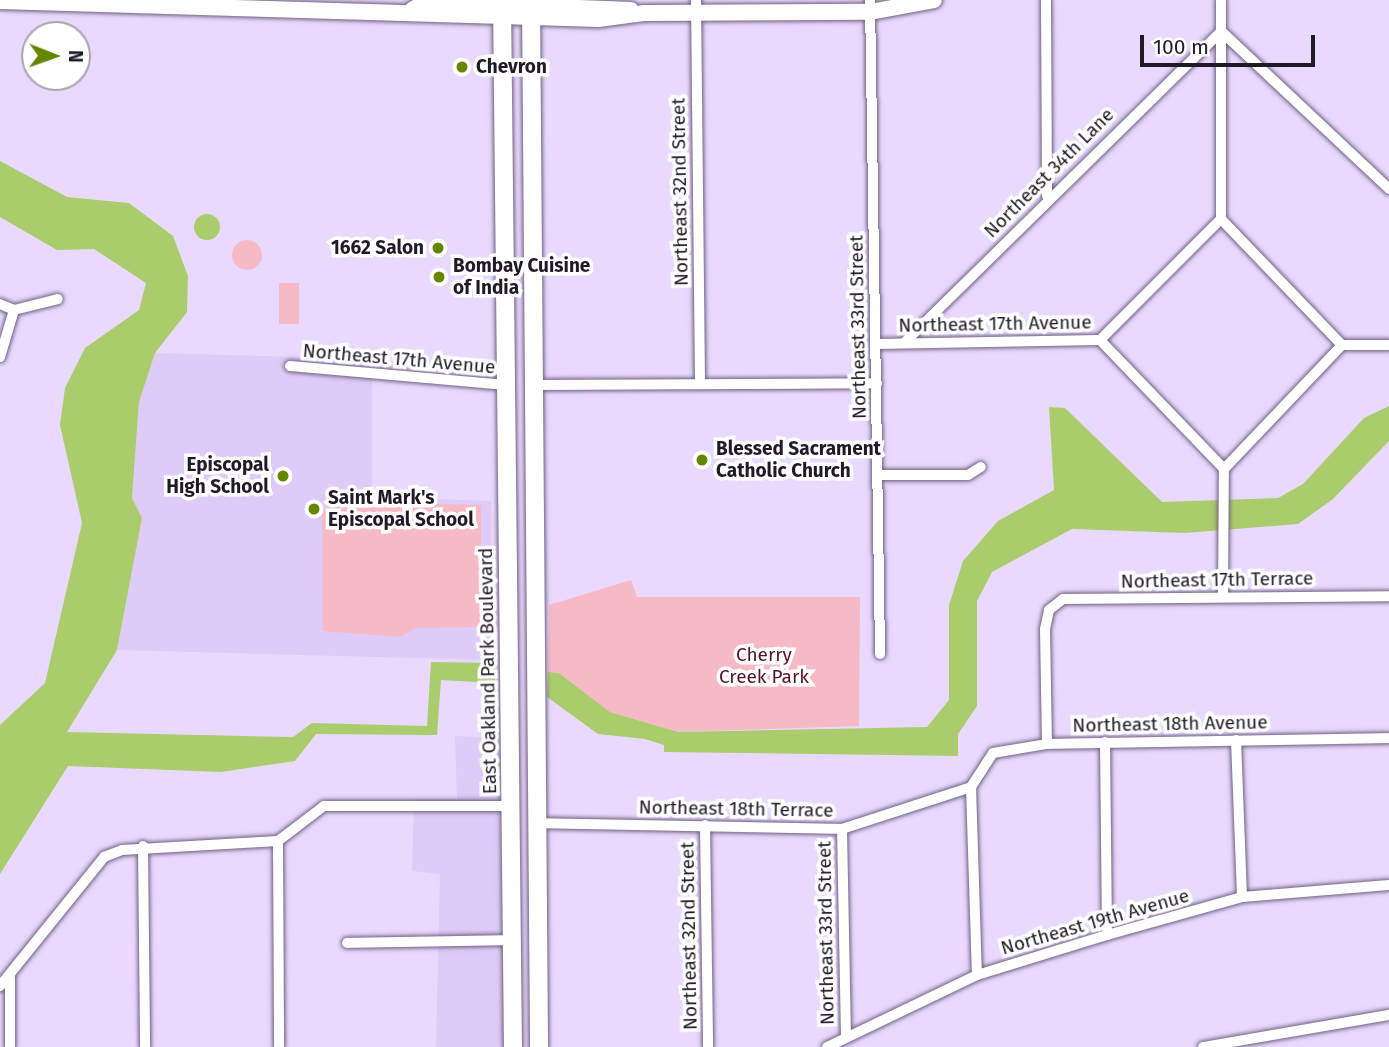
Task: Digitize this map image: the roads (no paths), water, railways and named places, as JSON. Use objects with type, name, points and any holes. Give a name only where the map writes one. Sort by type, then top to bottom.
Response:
[{"type":"main road","name":"East Oakland Park Boulevard","points":[[502,7],[513,1047]]},
{"type":"main road","points":[[531,8],[535,823],[539,1047]]},
{"type":"main road","points":[[506,357],[534,385]]},
{"type":"main road","points":[[506,385],[534,412]]},
{"type":"main road","points":[[509,704],[522,716],[535,717]]},
{"type":"main road","points":[[511,806],[535,823]]},
{"type":"street","points":[[0,1],[412,5],[426,2],[644,13],[696,6],[870,6],[934,0]]},
{"type":"street","points":[[1046,0],[1047,196]]},
{"type":"street","points":[[1221,0],[1221,219],[1342,345],[1389,345]]},
{"type":"street","name":"Northeast 32nd Street","points":[[696,6],[700,383]]},
{"type":"street","name":"Northeast 33rd Street","points":[[870,6],[880,654]]},
{"type":"street","points":[[1221,31],[1389,189]]},
{"type":"street","name":"Northeast 34th Lane","points":[[904,343],[1047,196],[1221,31]]},
{"type":"street","name":"Northeast 17th Avenue","points":[[876,344],[1100,340],[1221,219]]},
{"type":"street","points":[[0,304],[14,310],[58,299]]},
{"type":"street","points":[[0,358],[14,310]]},
{"type":"street","points":[[1100,340],[1224,469]]},
{"type":"street","points":[[1223,597],[1224,469],[1342,345]]},
{"type":"street","name":"Northeast 17th Avenue","points":[[290,366],[365,374],[475,380],[484,386],[506,385]]},
{"type":"street","points":[[534,385],[877,383]]},
{"type":"street","points":[[878,475],[968,475],[981,467]]},
{"type":"street","name":"Northeast 17th Terrace","points":[[1047,744],[1049,610],[1063,599],[1389,596]]},
{"type":"street","name":"Northeast 18th Avenue","points":[[971,788],[993,753],[1047,744],[1389,738]]},
{"type":"street","points":[[1236,740],[1242,897]]},
{"type":"street","points":[[1105,741],[1107,935]]},
{"type":"street","points":[[971,788],[977,975]]},
{"type":"street","name":"Northeast 18th Terrace","points":[[535,823],[842,829],[971,788]]},
{"type":"street","points":[[0,986],[104,857],[142,846],[278,841],[324,806],[511,806]]},
{"type":"street","name":"Northeast 32nd Street","points":[[705,825],[708,1047]]},
{"type":"street","name":"Northeast 33rd Street","points":[[842,829],[846,1036]]},
{"type":"street","points":[[278,841],[279,1047]]},
{"type":"street","points":[[142,846],[145,1047]]},
{"type":"street","name":"Northeast 19th Avenue","points":[[827,1047],[977,975],[1107,935],[1242,897],[1389,886]]},
{"type":"street","points":[[347,943],[512,940]]},
{"type":"street","points":[[10,976],[10,1047]]},
{"type":"street","points":[[1203,1047],[1389,1015]]},
{"type":"place","name":"Chevron","points":[[462,67]]},
{"type":"place","name":"1662 Salon","points":[[438,248]]},
{"type":"place","name":"Bombay Cuisine of India","points":[[439,277]]},
{"type":"place","name":"Blessed Sacrament Catholic Church","points":[[702,460]]},
{"type":"place","name":"Episcopal High School","points":[[283,476]]},
{"type":"place","name":"Saint Mark's Episcopal School","points":[[314,509]]},
{"type":"park label","name":"Cherry Creek Park","points":[[764,666]]}]
